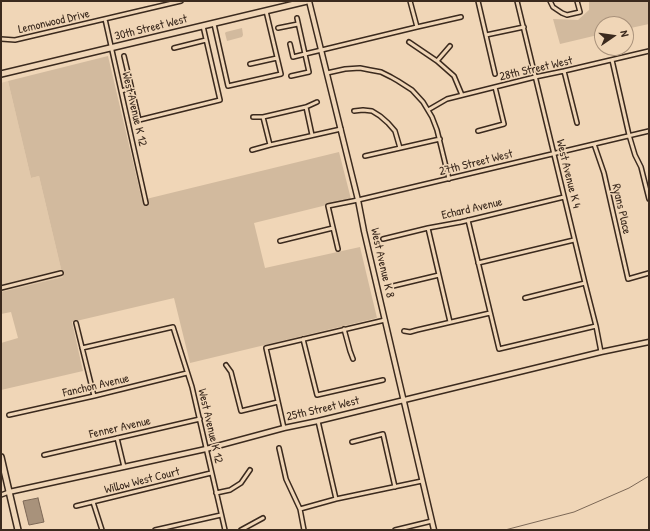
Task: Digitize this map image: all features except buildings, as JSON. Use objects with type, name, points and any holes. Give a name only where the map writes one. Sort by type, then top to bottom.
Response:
[{"type":"main road","name":"30th Street West","points":[[1,74],[308,1]]},
{"type":"main road","points":[[1,457],[18,530]]},
{"type":"street","points":[[163,1],[164,5]]},
{"type":"street","name":"Lemonwood Drive","points":[[1,40],[15,40],[181,1]]},
{"type":"street","name":"West Avenue K 8","points":[[308,1],[358,200],[434,530]]},
{"type":"street","points":[[410,1],[417,27]]},
{"type":"street","points":[[478,1],[495,74]]},
{"type":"street","name":"West Avenue K 4","points":[[517,1],[601,352]]},
{"type":"street","points":[[550,1],[552,7],[568,15],[580,12],[577,1]]},
{"type":"street","points":[[214,23],[228,86],[281,74],[266,11]]},
{"type":"street","points":[[290,44],[293,57],[461,17]]},
{"type":"street","points":[[291,76],[309,72],[296,18]]},
{"type":"street","name":"West Avenue K 12","points":[[105,19],[146,203]]},
{"type":"street","points":[[278,28],[298,24]]},
{"type":"street","points":[[124,56],[139,120],[220,100],[203,26]]},
{"type":"street","points":[[486,36],[524,28]]},
{"type":"street","points":[[174,48],[206,40]]},
{"type":"street","points":[[409,42],[437,61],[454,76],[462,95]]},
{"type":"street","points":[[437,61],[450,46]]},
{"type":"street","name":"28th Street West","points":[[428,110],[447,99],[649,51]]},
{"type":"street","points":[[250,64],[277,58]]},
{"type":"street","points":[[612,60],[629,135],[635,155],[641,167],[649,199]]},
{"type":"street","points":[[327,72],[360,68],[381,72],[412,90],[423,102],[432,117],[440,139],[449,178]]},
{"type":"street","points":[[564,71],[576,123]]},
{"type":"street","points":[[478,130],[504,124],[496,87]]},
{"type":"street","points":[[121,91],[132,88]]},
{"type":"street","points":[[253,117],[263,117],[306,107],[317,102]]},
{"type":"street","points":[[306,107],[312,135]]},
{"type":"street","points":[[354,111],[372,111],[380,116],[395,131],[400,148]]},
{"type":"street","points":[[263,117],[270,145]]},
{"type":"street","points":[[252,150],[340,129]]},
{"type":"street","name":"27th Street West","points":[[333,228],[328,206],[649,131]]},
{"type":"street","points":[[365,156],[440,139]]},
{"type":"street","name":"Ryans Place","points":[[594,144],[604,173],[628,279],[649,273]]},
{"type":"street","name":"Echard Avenue","points":[[383,239],[564,197]]},
{"type":"street","points":[[468,220],[499,349],[596,326]]},
{"type":"street","points":[[280,241],[333,228],[338,250]]},
{"type":"street","points":[[428,228],[450,322]]},
{"type":"street","points":[[478,263],[574,240]]},
{"type":"street","points":[[1,288],[61,272]]},
{"type":"street","points":[[393,286],[439,275]]},
{"type":"street","points":[[525,298],[585,283]]},
{"type":"street","points":[[404,331],[410,332],[490,313]]},
{"type":"street","points":[[284,428],[266,348],[385,320]]},
{"type":"street","points":[[76,323],[94,396]]},
{"type":"street","name":"West Avenue K 12","points":[[82,348],[173,327],[200,418],[211,473],[225,530]]},
{"type":"street","points":[[344,329],[353,359]]},
{"type":"street","points":[[303,339],[317,395],[383,380]]},
{"type":"street","name":"25th Street West","points":[[1,495],[206,449],[284,428],[601,352],[649,342]]},
{"type":"street","points":[[226,365],[230,372],[241,411],[278,402]]},
{"type":"street","name":"Fanchon Avenue","points":[[9,415],[187,373]]},
{"type":"street","name":"Fenner Avenue","points":[[44,456],[200,418]]},
{"type":"street","points":[[318,421],[336,499]]},
{"type":"street","points":[[352,442],[383,434],[395,487]]},
{"type":"street","points":[[117,438],[124,467]]},
{"type":"street","points":[[279,448],[286,479],[300,509],[304,530]]},
{"type":"street","points":[[216,493],[230,490],[241,484],[250,470]]},
{"type":"street","name":"Willow West Court","points":[[76,506],[211,473]]},
{"type":"street","points":[[300,509],[336,499],[422,481]]},
{"type":"street","points":[[93,502],[102,530]]},
{"type":"street","points":[[155,530],[221,515]]},
{"type":"street","points":[[241,530],[263,518]]},
{"type":"street","points":[[395,530],[432,521]]},
{"type":"shaded area","points":[[589,1],[649,1],[649,24],[634,27],[634,16],[594,16],[594,36],[560,44],[553,19],[578,20],[589,10]]},
{"type":"shaded area","points":[[242,28],[242,37],[227,41],[226,32]]},
{"type":"shaded area","points":[[108,56],[142,200],[339,152],[351,199],[254,223],[265,268],[360,247],[377,318],[190,363],[174,298],[72,322],[83,371],[1,390],[1,343],[18,338],[11,312],[1,314],[1,292],[63,277],[39,176],[31,178],[8,81]]},
{"type":"shaded area","points":[[8,81],[31,178],[39,176],[63,277],[1,292],[1,83]]},
{"type":"shaded area","points":[[38,498],[44,522],[29,525],[23,501]]},
{"type":"waterway","points":[[505,530],[574,512],[629,488],[649,476]]}]
